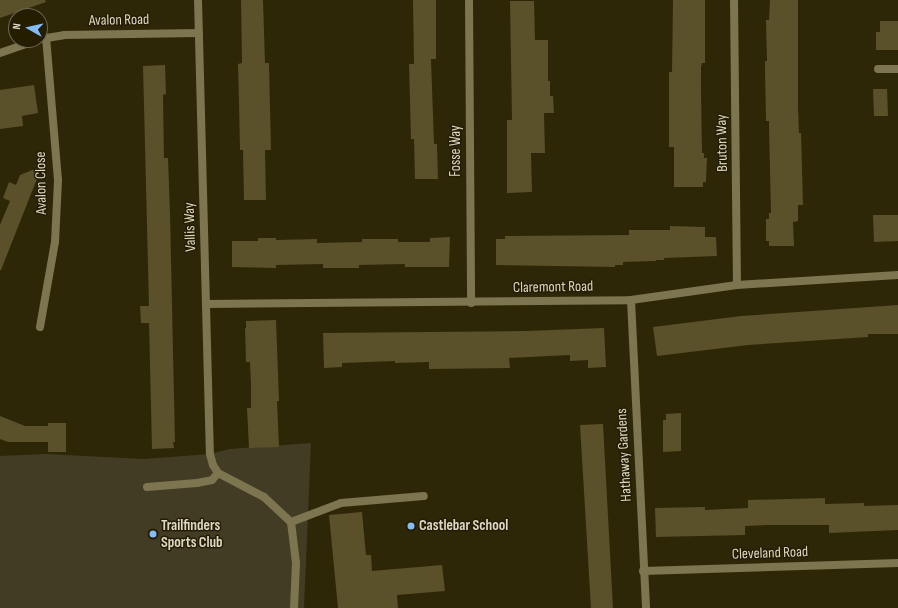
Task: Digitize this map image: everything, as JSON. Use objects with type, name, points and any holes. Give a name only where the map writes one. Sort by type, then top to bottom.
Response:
[{"type":"street","name":"Vallis Way","points":[[198,0],[210,454],[213,465],[218,473]]},
{"type":"street","name":"Fosse Way","points":[[469,0],[471,303]]},
{"type":"street","name":"Bruton Way","points":[[734,0],[737,285]]},
{"type":"street","name":"Avalon Road","points":[[48,38],[64,35],[199,33]]},
{"type":"street","points":[[0,53],[14,48]]},
{"type":"street","name":"Avalon Close","points":[[40,327],[55,242],[58,180],[44,48]]},
{"type":"street","points":[[878,69],[898,69]]},
{"type":"street","name":"Claremont Road","points":[[206,304],[471,303],[631,300],[737,285],[898,276]]},
{"type":"street","name":"Hathaway Gardens","points":[[631,300],[646,608]]},
{"type":"street","points":[[147,487],[197,483],[212,480],[218,473],[264,497],[291,522],[296,563],[294,608]]},
{"type":"street","points":[[291,522],[341,503],[424,496]]},
{"type":"street","name":"Cleveland Road","points":[[643,571],[898,563]]},
{"type":"shaded area","name":"Trailfinders Sports Club","points":[[311,443],[304,608],[0,608],[0,456],[46,454],[144,459],[210,454],[230,449]]},
{"type":"building","points":[[0,0],[45,0],[46,2],[29,8],[8,8],[8,15],[0,18]]},
{"type":"building","points":[[241,0],[263,0],[265,63],[269,63],[271,150],[265,150],[266,200],[244,200],[243,150],[240,150],[238,64],[242,63]]},
{"type":"building","points":[[413,0],[436,0],[436,59],[431,59],[434,144],[437,144],[438,179],[415,179],[414,139],[411,139],[409,64],[414,64]]},
{"type":"building","points":[[673,0],[705,0],[705,63],[702,63],[701,67],[701,89],[702,153],[704,153],[704,158],[707,158],[706,182],[703,182],[703,187],[674,187],[674,147],[669,147],[669,72],[672,72]]},
{"type":"building","points":[[770,0],[798,0],[798,108],[799,133],[801,133],[803,205],[798,205],[798,221],[793,222],[794,246],[769,246],[769,241],[766,241],[766,219],[769,219],[769,213],[771,213],[769,121],[766,121],[765,71],[765,61],[767,61],[766,20],[769,20]]},
{"type":"building","points":[[510,1],[534,1],[535,40],[548,40],[548,81],[550,81],[550,96],[553,96],[554,113],[544,113],[545,153],[531,153],[532,192],[507,193],[507,120],[512,120]]},
{"type":"building","points":[[880,21],[898,21],[898,50],[876,50],[876,32],[880,32]]},
{"type":"building","points":[[165,65],[166,94],[163,95],[164,158],[168,158],[175,442],[173,442],[174,448],[152,449],[149,323],[141,323],[140,306],[149,306],[143,66]]},
{"type":"building","points":[[34,85],[38,113],[22,116],[23,126],[0,129],[0,90]]},
{"type":"building","points":[[873,89],[887,89],[888,116],[874,116]]},
{"type":"building","points":[[42,166],[0,270],[0,225],[10,201],[3,198],[9,182],[16,185],[20,175]]},
{"type":"building","points":[[873,215],[898,215],[898,241],[874,242]]},
{"type":"building","points":[[670,226],[705,227],[705,237],[716,237],[717,256],[664,258],[664,260],[656,261],[623,262],[623,265],[615,265],[615,267],[496,265],[496,239],[505,239],[505,236],[629,235],[629,230],[670,230]]},
{"type":"building","points":[[450,237],[449,267],[405,267],[405,264],[359,265],[359,268],[323,268],[323,264],[276,265],[276,268],[232,267],[232,241],[258,241],[258,238],[276,238],[276,240],[317,239],[317,243],[362,242],[362,239],[398,239],[398,242],[430,242],[430,238]]},
{"type":"building","points":[[898,305],[898,334],[868,334],[868,337],[748,345],[657,356],[653,327],[741,316]]},
{"type":"building","points":[[276,320],[279,447],[249,448],[247,408],[251,408],[251,385],[250,362],[246,362],[246,321]]},
{"type":"building","points":[[604,328],[606,367],[588,368],[588,360],[570,361],[570,355],[509,358],[510,368],[429,369],[429,362],[395,363],[395,361],[342,363],[342,367],[324,368],[323,333],[526,331]]},
{"type":"building","points":[[681,413],[681,451],[663,452],[663,420],[666,420],[666,414]]},
{"type":"building","points":[[0,416],[25,426],[48,426],[48,423],[66,423],[66,452],[48,452],[48,442],[8,442],[0,439]]},
{"type":"building","points":[[603,424],[613,608],[591,608],[580,425]]},
{"type":"building","points":[[825,498],[825,504],[864,503],[864,506],[898,505],[898,530],[829,533],[829,525],[767,525],[745,526],[745,535],[656,537],[655,508],[705,507],[705,510],[748,508],[748,500]]},
{"type":"building","points":[[362,512],[366,555],[371,555],[372,571],[442,565],[445,591],[397,595],[398,608],[338,608],[329,515]]},
{"type":"place","name":"Castlebar School","points":[[411,526]]},
{"type":"place","name":"Trailfinders Sports Club","points":[[153,534]]}]
